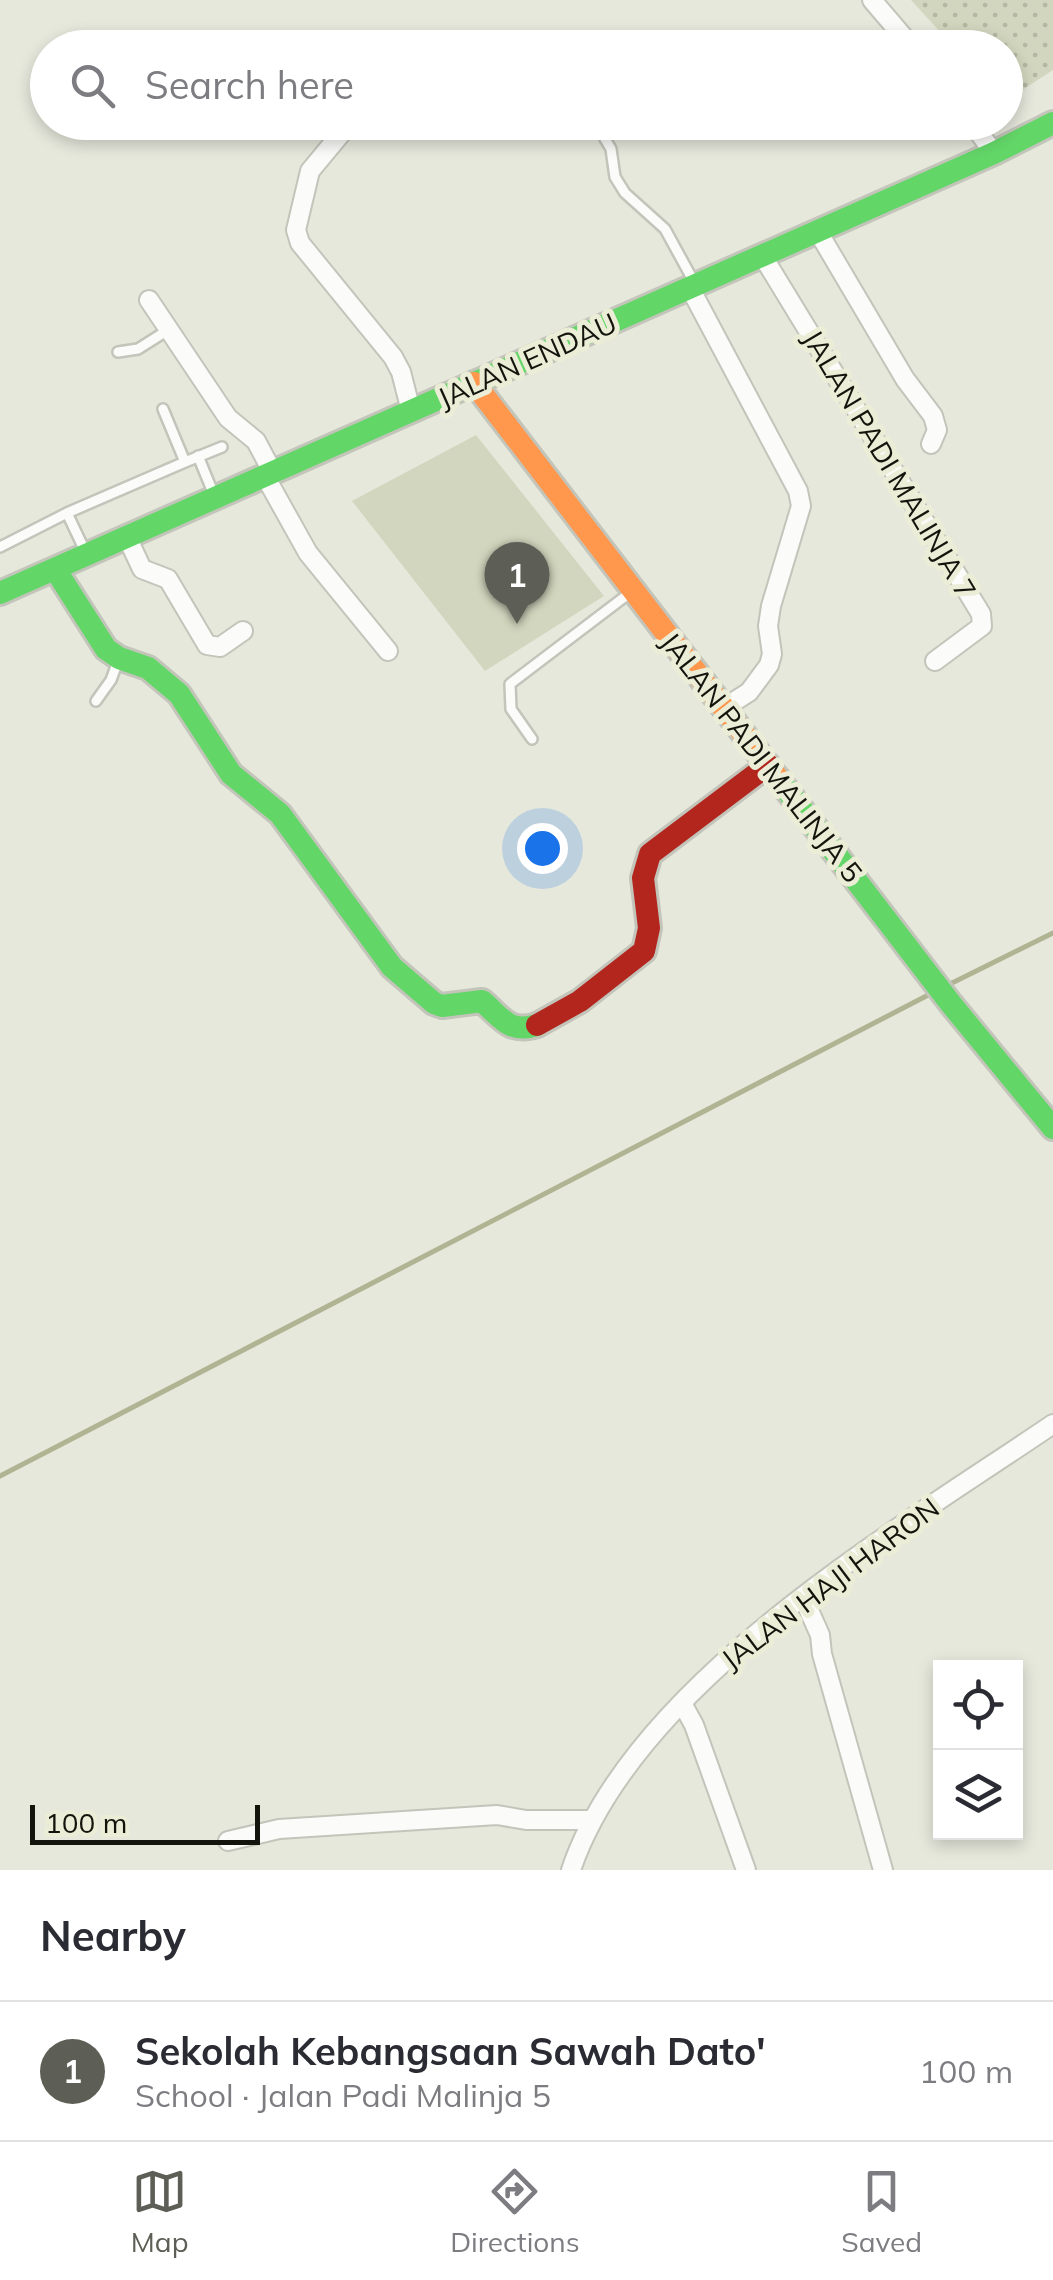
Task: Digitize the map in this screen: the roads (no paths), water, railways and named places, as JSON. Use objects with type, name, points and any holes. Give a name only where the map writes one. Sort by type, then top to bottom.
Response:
[{"type":"main road","name":"JALAN ENDAU","points":[[1023,138],[1053,123]]},
{"type":"main road","name":"JALAN ENDAU","points":[[0,593],[1020,140]]},
{"type":"main road","name":"JALAN PADI MALINJA 5","points":[[474,384],[951,1004],[1053,1128]]},
{"type":"main road","points":[[54,569],[106,650],[148,668],[178,694],[231,774],[280,814],[392,968],[422,996],[442,1006],[482,1001],[514,1029],[530,1029],[554,1018],[647,946],[650,933],[642,876],[650,854],[768,765]]},
{"type":"street","points":[[872,0],[897,30]]},
{"type":"street","points":[[336,140],[310,171],[296,230],[300,242],[393,357],[411,412]]},
{"type":"street","points":[[984,140],[994,153]]},
{"type":"street","points":[[818,230],[906,379],[933,416],[937,430],[931,444]]},
{"type":"street","name":"JALAN PADI MALINJA 7","points":[[762,255],[980,614],[982,626],[936,661]]},
{"type":"street","points":[[693,287],[798,491],[802,506],[771,606],[769,665],[749,692],[724,708]]},
{"type":"street","points":[[149,300],[228,418],[256,441],[308,553],[388,650]]},
{"type":"street","points":[[127,537],[142,569],[168,580],[207,645],[220,648],[244,631]]},
{"type":"street","name":"JALAN HAJI HARON","points":[[571,1870],[592,1820],[636,1756],[706,1677],[873,1544],[1053,1424]]},
{"type":"street","points":[[803,1598],[820,1636],[884,1870]]},
{"type":"street","points":[[682,1704],[694,1725],[746,1870]]},
{"type":"street","points":[[228,1841],[279,1829],[497,1815],[526,1820],[592,1820]]},
{"type":"lane","points":[[606,140],[611,149],[615,178],[625,193],[665,229],[693,287]]},
{"type":"lane","points":[[118,352],[138,349],[168,330]]},
{"type":"lane","points":[[163,409],[184,462]]},
{"type":"lane","points":[[0,547],[67,513],[222,447]]},
{"type":"lane","points":[[198,456],[215,498]]},
{"type":"lane","points":[[67,513],[86,554]]},
{"type":"lane","points":[[532,739],[511,709],[510,684],[633,590]]},
{"type":"lane","points":[[96,701],[112,680],[119,658]]},
{"type":"waterway","points":[[948,985],[1053,933]]},
{"type":"waterway","points":[[0,1476],[934,992]]},
{"type":"place","name":"Sekolah Kebangsaan Sawah Dato'","points":[[517,624]]}]
